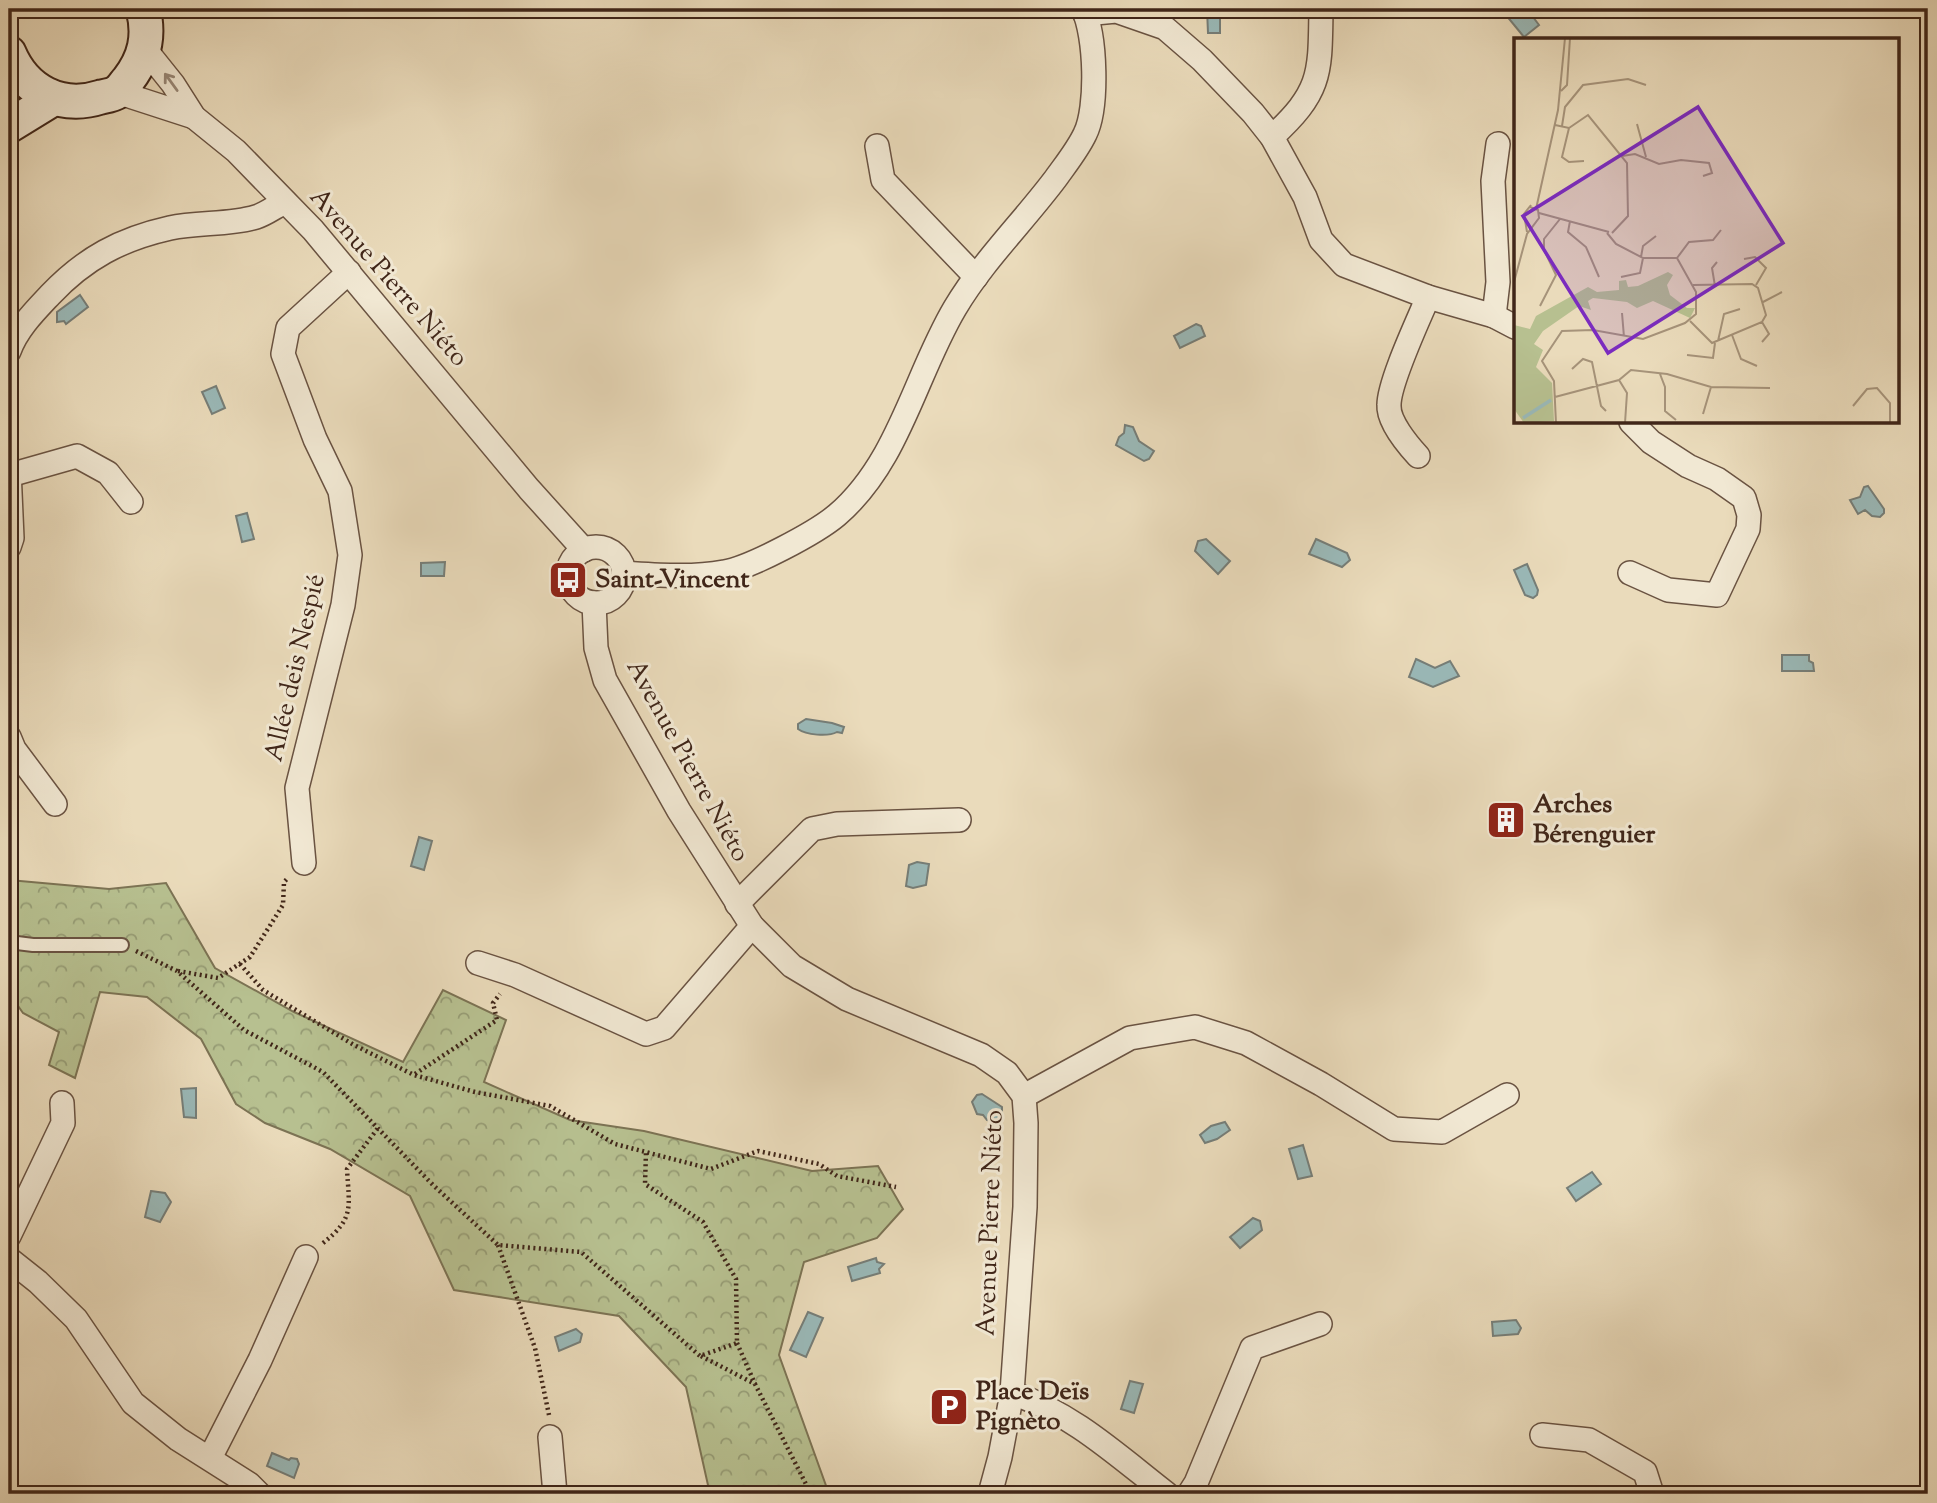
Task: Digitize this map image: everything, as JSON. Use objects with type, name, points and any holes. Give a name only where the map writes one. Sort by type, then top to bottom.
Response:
[{"type":"main road","points":[[9,53],[16,70],[32,87],[53,99],[91,101],[117,93],[138,67],[145,49],[147,26],[143,9]]},
{"type":"main road","points":[[9,126],[53,99]]},
{"type":"street","points":[[1272,137],[1296,114],[1318,78],[1321,9]]},
{"type":"street","points":[[623,573],[678,576],[726,572],[769,554],[837,515],[871,478],[894,437],[954,310],[976,276],[1036,205],[1086,132],[1093,93],[1094,58],[1084,11],[1116,11],[1165,28],[1202,60],[1272,137],[1305,197],[1321,240],[1343,265],[1428,297],[1494,316],[1514,326]]},
{"type":"street","name":"Avenue Pierre Niéto","points":[[145,49],[173,84],[194,117],[236,151],[313,230],[529,489],[584,550]]},
{"type":"street","name":"Avenue Pierre Niéto","points":[[117,93],[194,117]]},
{"type":"street","points":[[1494,316],[1498,282],[1493,181],[1499,144]]},
{"type":"street","points":[[877,146],[883,180],[976,276]]},
{"type":"street","points":[[9,351],[13,339],[30,316],[90,258],[122,242],[171,228],[256,217],[285,202]]},
{"type":"street","name":"Allée deis Nespié","points":[[304,863],[297,788],[343,605],[350,555],[340,491],[315,439],[283,354],[288,328],[349,272]]},
{"type":"street","points":[[1418,456],[1403,440],[1388,407],[1392,387],[1428,297]]},
{"type":"street","points":[[1630,573],[1668,590],[1717,595],[1748,529],[1749,515],[1744,498],[1717,479],[1688,466],[1651,442],[1633,424]]},
{"type":"street","points":[[9,547],[12,538],[9,473],[77,456],[108,473],[131,502]]},
{"type":"street","points":[[601,547],[617,556],[623,573],[622,582],[612,597],[594,603],[577,596],[569,580],[571,562],[584,550],[601,547]]},
{"type":"street","name":"Avenue Pierre Niéto","points":[[594,603],[597,648],[605,680],[679,811],[752,926],[792,966],[847,999],[981,1055],[1007,1073],[1024,1096],[1025,1207],[1013,1393],[990,1494]]},
{"type":"street","points":[[9,737],[55,804]]},
{"type":"street","points":[[737,904],[812,830],[837,824],[960,820]]},
{"type":"street","points":[[478,963],[515,975],[646,1034],[664,1028],[752,926]]},
{"type":"street","points":[[1024,1096],[1130,1038],[1195,1027],[1246,1043],[1321,1084],[1394,1129],[1442,1132],[1507,1095]]},
{"type":"street","points":[[9,1236],[63,1123],[62,1103]]},
{"type":"street","points":[[210,1458],[260,1360],[306,1257]]},
{"type":"street","points":[[9,1259],[38,1282],[76,1319],[133,1403],[178,1439],[249,1484],[259,1494]]},
{"type":"street","points":[[1189,1494],[1252,1348],[1320,1324]]},
{"type":"street","points":[[1013,1393],[1042,1403],[1077,1424],[1167,1494]]},
{"type":"street","points":[[1542,1435],[1588,1440],[1645,1472],[1652,1494]]},
{"type":"street","points":[[550,1437],[555,1494]]},
{"type":"lane","points":[[9,942],[33,945],[122,945]]},
{"type":"path","points":[[122,945],[177,971],[218,978],[250,957],[284,905],[284,882],[304,863]]},
{"type":"path","points":[[240,964],[263,990],[354,1045],[414,1075],[475,1092],[550,1106],[615,1144],[711,1170],[758,1152],[819,1164],[837,1177],[896,1187]]},
{"type":"path","points":[[177,971],[244,1030],[323,1072],[433,1185],[498,1245],[535,1348],[549,1409]]},
{"type":"path","points":[[414,1075],[497,1020],[493,1003]]},
{"type":"path","points":[[340,1230],[349,1213],[347,1169],[378,1128]]},
{"type":"path","points":[[646,1153],[645,1184],[703,1222],[736,1279],[737,1343],[811,1494]]},
{"type":"path","points":[[498,1245],[581,1252],[700,1356],[755,1384]]},
{"type":"path","points":[[700,1356],[737,1343]]},
{"type":"green space","points":[[9,880],[109,889],[166,883],[215,968],[294,1012],[403,1062],[443,990],[506,1020],[484,1082],[570,1120],[644,1131],[812,1171],[878,1166],[903,1209],[877,1238],[804,1262],[779,1355],[829,1494],[710,1494],[686,1387],[619,1316],[454,1290],[410,1196],[330,1149],[265,1123],[236,1104],[201,1039],[147,997],[100,992],[75,1078],[49,1065],[59,1032],[23,1013],[9,993]]},
{"type":"water","points":[[1207,9],[1220,9],[1220,33],[1208,33]]},
{"type":"water","points":[[1501,9],[1527,9],[1539,25],[1524,37]]},
{"type":"water","points":[[80,295],[88,307],[66,324],[64,321],[57,322],[57,312]]},
{"type":"water","points":[[1196,324],[1201,326],[1205,336],[1180,348],[1174,336]]},
{"type":"water","points":[[216,386],[225,408],[212,414],[202,392]]},
{"type":"water","points":[[1125,425],[1133,427],[1139,441],[1154,451],[1149,459],[1144,461],[1116,445],[1124,433]]},
{"type":"water","points":[[1868,486],[1884,509],[1880,517],[1872,516],[1865,510],[1858,514],[1850,500],[1860,497],[1864,487]]},
{"type":"water","points":[[247,513],[254,539],[242,542],[236,516]]},
{"type":"water","points":[[1206,539],[1230,561],[1218,574],[1195,551],[1198,541]]},
{"type":"water","points":[[1316,539],[1347,553],[1350,560],[1342,567],[1309,554]]},
{"type":"water","points":[[445,562],[444,576],[421,576],[421,563]]},
{"type":"water","points":[[1527,564],[1538,590],[1533,598],[1525,595],[1514,570]]},
{"type":"water","points":[[1782,655],[1809,655],[1814,671],[1782,671]]},
{"type":"water","points":[[1416,659],[1435,668],[1450,661],[1459,676],[1433,687],[1409,677]]},
{"type":"water","points":[[806,719],[844,727],[842,733],[811,734],[798,729],[798,724]]},
{"type":"water","points":[[419,837],[432,841],[424,870],[411,866]]},
{"type":"water","points":[[917,862],[929,864],[926,885],[913,888],[906,886],[909,865]]},
{"type":"water","points":[[196,1088],[196,1118],[184,1117],[181,1089]]},
{"type":"water","points":[[982,1094],[1002,1107],[1002,1116],[998,1121],[987,1120],[983,1115],[977,1114],[972,1102],[977,1095]]},
{"type":"water","points":[[1225,1122],[1230,1130],[1205,1143],[1200,1135],[1211,1126]]},
{"type":"water","points":[[1303,1145],[1312,1176],[1298,1179],[1289,1149]]},
{"type":"water","points":[[1592,1172],[1601,1184],[1576,1201],[1567,1188]]},
{"type":"water","points":[[151,1191],[165,1193],[171,1202],[160,1222],[145,1217]]},
{"type":"water","points":[[1253,1218],[1260,1221],[1262,1230],[1240,1248],[1230,1237]]},
{"type":"water","points":[[876,1258],[877,1262],[884,1264],[879,1269],[880,1273],[852,1281],[848,1267]]},
{"type":"water","points":[[808,1312],[823,1318],[806,1357],[790,1350]]},
{"type":"water","points":[[1516,1320],[1521,1328],[1518,1334],[1493,1336],[1492,1322]]},
{"type":"water","points":[[576,1329],[582,1334],[580,1342],[559,1351],[555,1337]]},
{"type":"water","points":[[1130,1381],[1143,1384],[1134,1413],[1121,1409]]},
{"type":"water","points":[[272,1453],[289,1460],[297,1459],[299,1464],[294,1478],[267,1466]]},
{"type":"place","name":"Saint-Vincent","points":[[568,580]]},
{"type":"place","name":"Arches Bérenguier","points":[[1506,820]]},
{"type":"place","name":"Place Deïs Pignèto","points":[[949,1407]]}]
